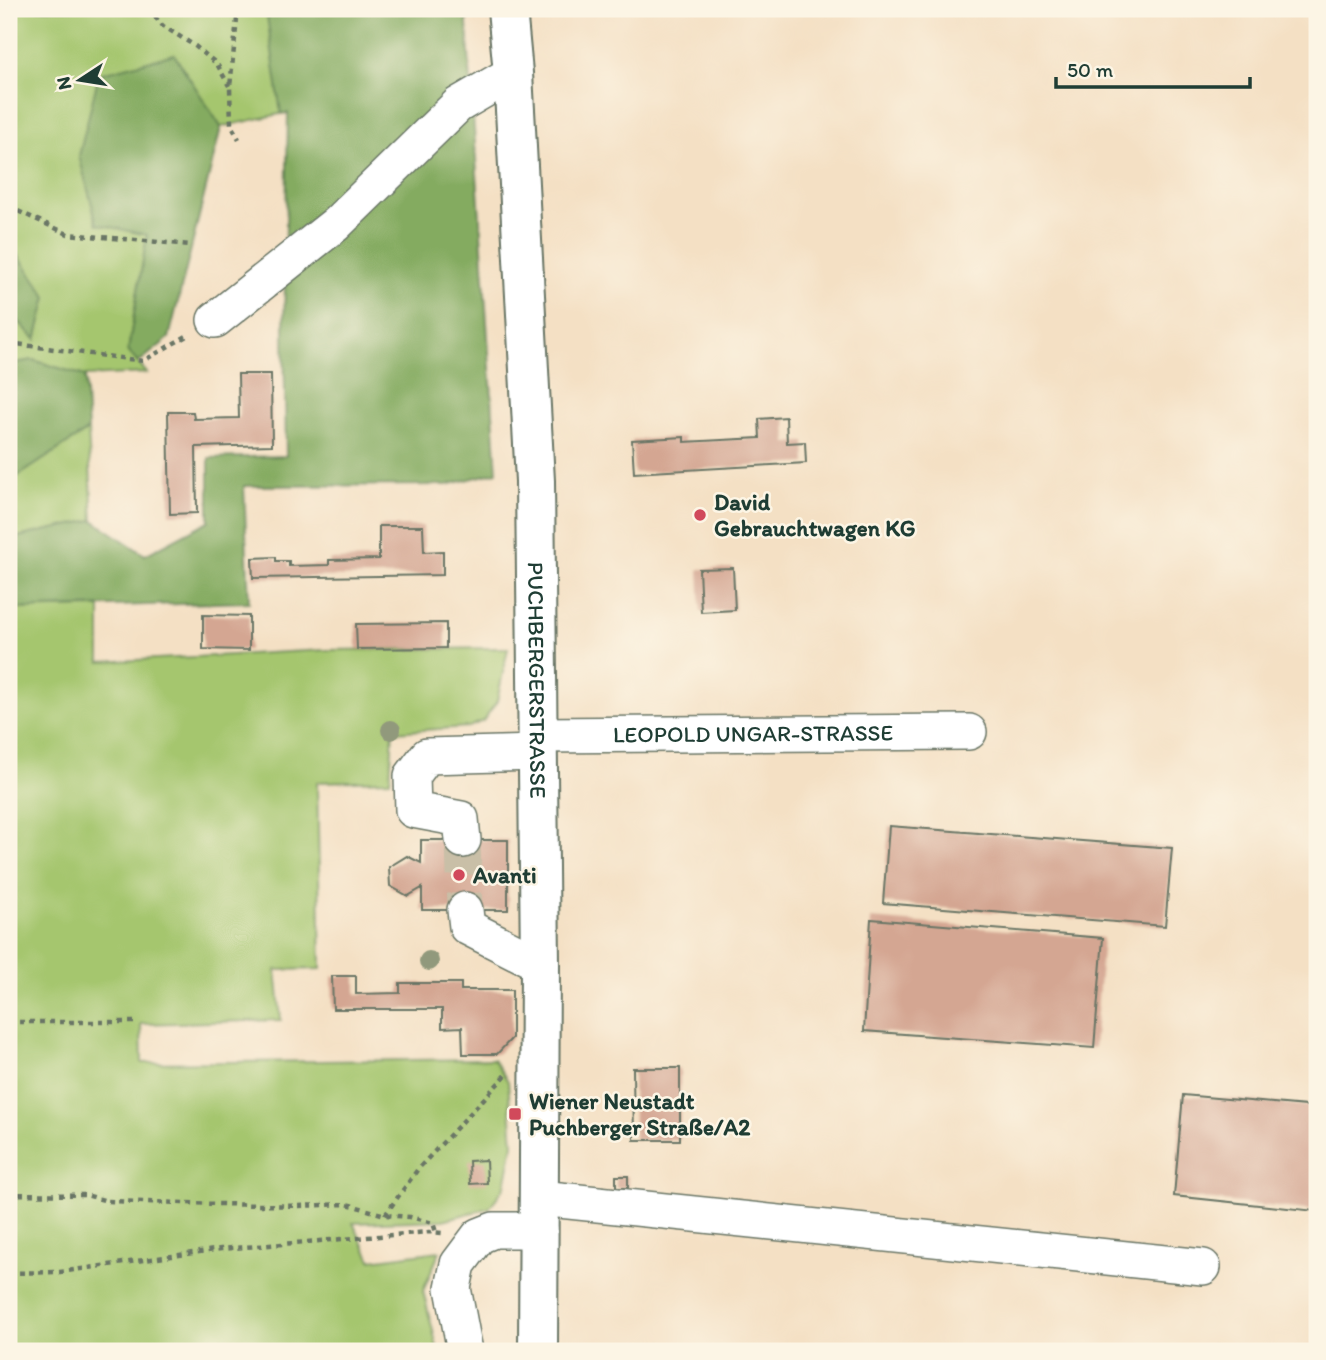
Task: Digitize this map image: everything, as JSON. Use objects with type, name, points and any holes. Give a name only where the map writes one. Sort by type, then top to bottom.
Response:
[{"type":"main road","name":"PUCHBERGERSTRASSE","points":[[508,9],[535,481],[540,964],[538,1351]]},
{"type":"street","points":[[215,320],[335,224],[458,105],[513,73]]},
{"type":"street","name":"LEOPOLD UNGAR-STRASSE","points":[[463,840],[461,819],[413,810],[412,776],[427,756],[538,744],[969,732]]},
{"type":"street","points":[[466,919],[540,964]]},
{"type":"street","points":[[465,1351],[453,1288],[458,1264],[479,1236],[540,1214],[1203,1267]]},
{"type":"path","points":[[148,9],[163,26],[217,64],[230,87]]},
{"type":"path","points":[[238,9],[230,87],[231,125],[239,139]]},
{"type":"path","points":[[9,207],[68,233],[191,246]]},
{"type":"path","points":[[9,343],[144,361],[215,320]]},
{"type":"path","points":[[9,1022],[136,1022]]},
{"type":"path","points":[[385,1214],[418,1169],[510,1069],[540,1062]]},
{"type":"path","points":[[9,1194],[86,1195],[107,1201],[299,1206],[347,1204],[433,1223],[436,1233]]},
{"type":"path","points":[[9,1273],[60,1272],[221,1249],[436,1233],[479,1236]]},
{"type":"green space","points":[[9,9],[466,9],[289,112],[221,127],[189,256],[145,249],[128,351],[147,373],[85,376],[33,360],[9,364],[9,311],[36,340],[47,297],[9,247]]},
{"type":"green space","points":[[266,9],[466,9],[497,472],[447,485],[244,486],[249,602],[9,609],[9,539],[93,520],[145,555],[209,521],[209,458],[286,456],[284,330],[288,113],[281,114]]},
{"type":"green space","points":[[174,54],[221,127],[169,338],[138,363],[128,351],[147,235],[97,224],[79,156],[99,74]]},
{"type":"green space","points":[[9,247],[13,248],[47,297],[36,340],[9,311]]},
{"type":"green space","points":[[33,360],[85,376],[88,430],[9,482],[9,364]]},
{"type":"green space","points":[[88,430],[93,520],[9,539],[9,482]]},
{"type":"green space","points":[[100,607],[100,662],[326,650],[508,648],[497,701],[483,721],[469,727],[393,732],[390,780],[317,782],[321,969],[276,970],[281,1020],[141,1024],[142,1063],[493,1059],[508,1081],[513,1144],[505,1186],[489,1208],[443,1220],[353,1223],[371,1260],[440,1251],[423,1291],[438,1351],[9,1351],[9,609]]},
{"type":"building","points":[[238,374],[271,374],[272,445],[196,447],[197,513],[170,514],[168,412],[193,412],[194,419],[239,418]]},
{"type":"building","points":[[786,417],[787,443],[805,442],[806,463],[634,473],[632,440],[684,437],[684,442],[760,438],[759,419]]},
{"type":"building","points":[[379,526],[423,526],[424,552],[443,551],[443,575],[253,578],[252,558],[276,557],[276,561],[289,561],[289,566],[329,565],[329,560],[379,559]]},
{"type":"building","points":[[733,568],[735,610],[701,612],[699,569]]},
{"type":"building","points":[[203,615],[249,616],[249,650],[203,649]]},
{"type":"building","points":[[446,623],[446,648],[357,649],[356,624]]},
{"type":"building","points":[[889,826],[1172,848],[1165,926],[883,903]]},
{"type":"building","points":[[421,840],[508,840],[508,910],[422,910],[422,888],[408,896],[390,886],[389,867],[407,856],[421,863]]},
{"type":"building","points":[[871,919],[1103,938],[1094,1048],[864,1031]]},
{"type":"building","points":[[332,976],[356,976],[356,994],[400,993],[400,983],[461,983],[461,990],[512,990],[512,1038],[497,1054],[463,1054],[462,1027],[442,1028],[442,1009],[333,1009]]},
{"type":"building","points":[[633,1068],[680,1068],[680,1140],[634,1140]]},
{"type":"building","points":[[1183,1095],[1317,1107],[1315,1211],[1174,1196]]},
{"type":"building","points":[[486,1160],[487,1183],[470,1184],[469,1161]]},
{"type":"building","points":[[616,1176],[628,1176],[628,1188],[616,1188]]},
{"type":"tunnel","points":[[463,840],[465,910]]},
{"type":"place","name":"David Gebrauchtwagen KG","points":[[700,515]]},
{"type":"place","name":"Avanti","points":[[459,875]]},
{"type":"place","name":"Wiener Neustadt Puchberger Straße/A2","points":[[515,1114]]}]
